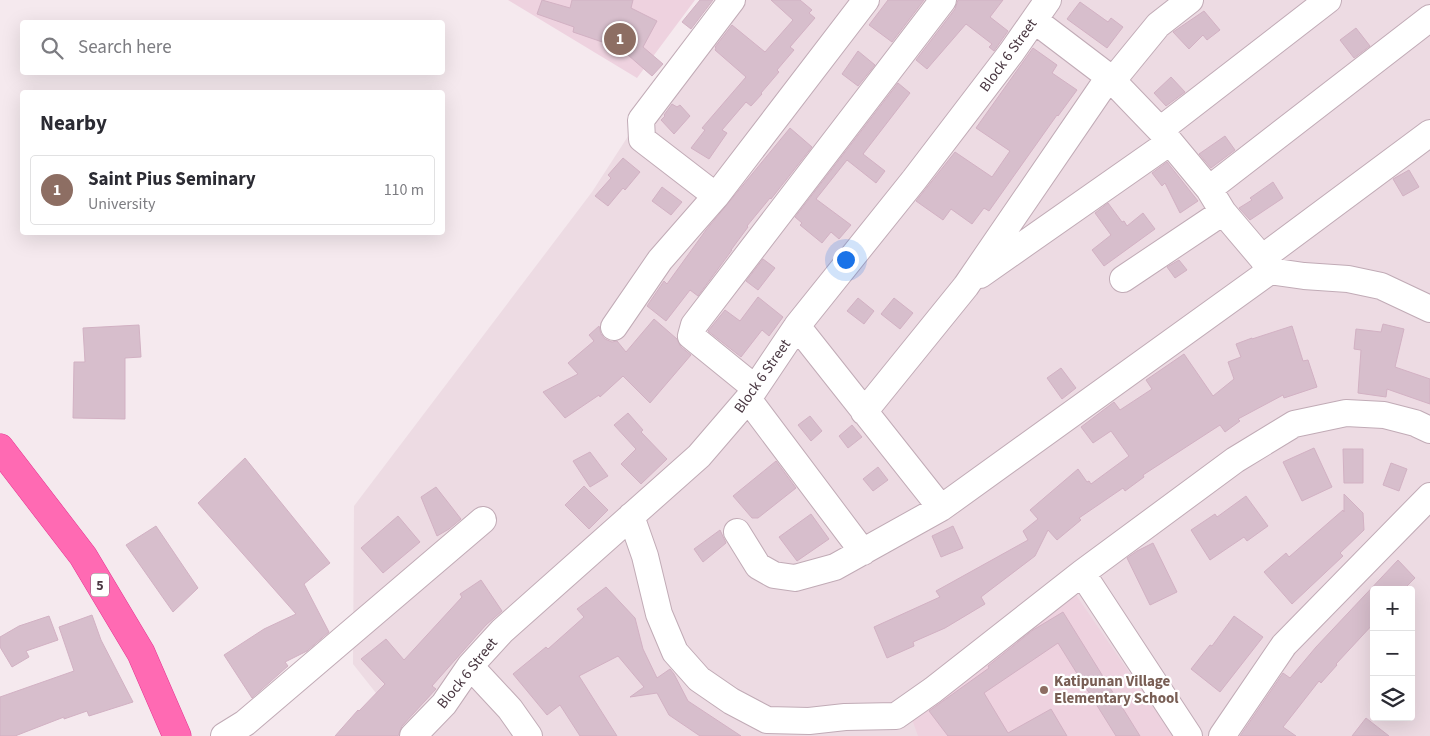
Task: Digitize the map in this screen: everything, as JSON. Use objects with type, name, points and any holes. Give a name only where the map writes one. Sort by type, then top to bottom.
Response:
[{"type":"highway","name":"5","points":[[0,448],[83,556],[141,653],[177,736]]},
{"type":"street","points":[[716,196],[642,139],[640,120],[732,0]]},
{"type":"street","points":[[614,326],[660,260],[716,196],[866,0]]},
{"type":"street","points":[[863,552],[752,394],[691,336],[694,325],[943,0]]},
{"type":"street","points":[[864,412],[966,286],[1111,78],[1158,25],[1190,0]]},
{"type":"street","points":[[966,286],[1165,136],[1328,0]]},
{"type":"street","points":[[1041,10],[1111,78],[1165,136],[1209,189],[1223,212],[1266,264],[1304,276],[1348,279],[1381,286],[1430,309]]},
{"type":"street","name":"Block 6 Street","points":[[413,736],[444,704],[470,666],[502,631],[699,456],[752,394],[797,326],[914,180],[1011,53],[1041,10]]},
{"type":"street","points":[[1209,189],[1430,18]]},
{"type":"street","points":[[737,532],[758,566],[774,575],[795,578],[835,566],[940,508],[1266,264],[1430,133]]},
{"type":"street","points":[[1123,279],[1223,212]]},
{"type":"street","points":[[797,326],[940,508]]},
{"type":"street","points":[[631,516],[645,556],[659,614],[675,652],[699,679],[767,728],[845,717],[901,726],[933,690],[1082,573],[1235,460],[1294,424],[1346,413],[1384,414],[1415,423],[1430,430]]},
{"type":"street","points":[[1222,736],[1284,645],[1430,496]]},
{"type":"street","points":[[224,736],[245,723],[483,520]]},
{"type":"street","points":[[1082,573],[1188,736]]},
{"type":"street","points":[[470,666],[510,709],[529,736]]},
{"type":"shaded area","points":[[508,0],[695,0],[637,78]]},
{"type":"shaded area","points":[[716,0],[1430,0],[1430,736],[410,736],[353,664],[354,506],[592,192]]},
{"type":"shaded area","name":"Katipunan Village Elementary School","points":[[1076,595],[1173,736],[918,736],[913,716],[979,663]]},
{"type":"building","points":[[542,0],[570,8],[572,0],[633,0],[631,8],[657,21],[643,47],[663,64],[652,76],[620,48],[573,32],[574,27],[537,14]]},
{"type":"building","points":[[700,0],[713,0],[691,29],[682,22]]},
{"type":"building","points":[[771,0],[800,0],[812,10],[809,13],[815,18],[790,47],[794,50],[777,70],[779,72],[762,94],[751,106],[746,102],[722,130],[727,133],[709,159],[691,148],[705,130],[702,128],[746,77],[715,50],[715,47],[732,25],[765,52],[793,20]]},
{"type":"building","points":[[888,0],[924,0],[892,42],[869,25]]},
{"type":"building","points":[[958,0],[1003,0],[990,17],[1008,31],[994,51],[989,47],[992,44],[966,24],[927,69],[916,60],[955,9]]},
{"type":"building","points":[[1080,2],[1108,22],[1111,18],[1123,27],[1107,48],[1067,19]]},
{"type":"building","points":[[1204,11],[1220,30],[1207,40],[1203,35],[1189,49],[1173,32]]},
{"type":"building","points":[[1356,28],[1370,46],[1354,58],[1340,40]]},
{"type":"building","points":[[1033,48],[1057,65],[1052,73],[1077,90],[989,211],[984,208],[972,224],[951,209],[943,220],[916,201],[955,152],[992,177],[1010,151],[976,128]]},
{"type":"building","points":[[858,51],[875,65],[858,86],[842,74]]},
{"type":"building","points":[[1171,77],[1185,92],[1166,106],[1154,93]]},
{"type":"building","points":[[898,83],[910,93],[863,154],[885,171],[876,183],[847,160],[816,199],[851,225],[839,239],[831,232],[822,243],[800,225],[802,223],[795,217]]},
{"type":"building","points":[[672,104],[677,107],[680,105],[690,116],[674,134],[661,120]]},
{"type":"building","points":[[790,128],[812,147],[747,226],[698,296],[690,290],[666,321],[647,306],[664,281],[667,284],[706,230]]},
{"type":"building","points":[[1225,136],[1235,150],[1211,168],[1199,154]]},
{"type":"building","points":[[623,158],[640,172],[608,206],[595,196],[611,178],[608,175]]},
{"type":"building","points":[[1167,162],[1198,201],[1180,213],[1165,183],[1162,186],[1152,173]]},
{"type":"building","points":[[1409,170],[1419,187],[1403,196],[1393,179]]},
{"type":"building","points":[[1273,182],[1283,198],[1250,220],[1239,208],[1252,200],[1250,198]]},
{"type":"building","points":[[662,187],[682,202],[671,215],[652,201]]},
{"type":"building","points":[[1108,203],[1127,226],[1143,213],[1155,229],[1104,266],[1092,250],[1111,235],[1095,213]]},
{"type":"building","points":[[763,259],[775,268],[758,290],[746,281]]},
{"type":"building","points":[[1179,260],[1187,270],[1175,278],[1167,267]]},
{"type":"building","points":[[758,297],[783,317],[769,336],[762,330],[741,357],[708,331],[725,310],[740,321]]},
{"type":"building","points":[[858,298],[874,311],[864,324],[847,311]]},
{"type":"building","points":[[894,298],[913,313],[900,329],[881,314]]},
{"type":"building","points":[[654,319],[677,339],[681,347],[691,355],[650,403],[623,376],[600,397],[599,395],[565,418],[543,392],[578,374],[568,363],[594,341],[589,335],[599,326],[601,334],[605,339],[612,342],[617,341],[626,352]]},
{"type":"building","points":[[1383,324],[1404,329],[1395,367],[1430,379],[1430,404],[1387,389],[1386,397],[1358,393],[1361,350],[1354,349],[1356,329],[1381,332]]},
{"type":"building","points":[[139,325],[141,357],[125,358],[125,419],[73,418],[74,362],[85,362],[83,328]]},
{"type":"building","points":[[1292,326],[1303,361],[1308,360],[1317,387],[1284,398],[1283,395],[1238,419],[1240,421],[1225,432],[1220,425],[1143,475],[1144,477],[1125,491],[1123,488],[1079,518],[1081,520],[1057,540],[1048,530],[1035,556],[981,597],[985,604],[945,628],[913,642],[914,646],[887,658],[874,627],[940,597],[936,591],[1028,540],[1023,531],[1038,519],[1030,510],[1078,469],[1087,482],[1089,481],[1091,484],[1129,456],[1111,431],[1093,443],[1081,427],[1114,402],[1120,410],[1152,389],[1146,380],[1184,354],[1213,396],[1234,379],[1228,362],[1241,357],[1236,344]]},
{"type":"building","points":[[1061,368],[1076,388],[1062,399],[1047,378]]},
{"type":"building","points":[[628,413],[643,430],[641,432],[667,459],[641,484],[621,464],[636,449],[614,425]]},
{"type":"building","points":[[810,416],[822,431],[811,441],[798,425]]},
{"type":"building","points":[[852,425],[862,437],[848,448],[839,436]]},
{"type":"building","points":[[1314,448],[1332,487],[1302,501],[1283,462]]},
{"type":"building","points":[[1343,449],[1363,449],[1363,483],[1344,483]]},
{"type":"building","points":[[590,452],[608,476],[590,487],[573,461]]},
{"type":"building","points":[[245,458],[330,563],[304,584],[329,632],[307,651],[285,662],[288,666],[252,698],[224,655],[264,629],[296,614],[198,503]]},
{"type":"building","points":[[776,461],[796,488],[758,518],[752,518],[733,496]]},
{"type":"building","points":[[1391,463],[1407,469],[1399,491],[1383,485]]},
{"type":"building","points":[[878,467],[888,480],[873,491],[863,479]]},
{"type":"building","points":[[584,486],[608,510],[589,529],[565,505]]},
{"type":"building","points":[[436,487],[461,519],[437,536],[421,497]]},
{"type":"building","points":[[1344,494],[1363,513],[1364,530],[1340,553],[1343,556],[1292,604],[1264,572],[1286,553],[1289,557],[1343,510],[1344,512]]},
{"type":"building","points":[[1246,496],[1268,526],[1247,541],[1244,537],[1210,560],[1191,530],[1215,514],[1217,517]]},
{"type":"building","points":[[811,514],[829,539],[797,561],[779,537]]},
{"type":"building","points":[[398,516],[420,542],[383,573],[361,548]]},
{"type":"building","points":[[156,526],[198,588],[173,612],[126,545]]},
{"type":"building","points":[[953,526],[963,548],[941,557],[932,536]]},
{"type":"building","points":[[720,530],[726,543],[703,562],[694,549]]},
{"type":"building","points":[[1153,543],[1177,592],[1150,605],[1127,558]]},
{"type":"building","points":[[1398,560],[1415,578],[1407,586],[1373,586]]},
{"type":"building","points":[[481,580],[502,611],[486,625],[432,686],[436,689],[402,726],[398,736],[335,736],[385,684],[361,659],[386,639],[404,660],[462,597],[460,594]]},
{"type":"building","points":[[606,587],[635,618],[643,649],[657,678],[670,669],[688,701],[741,736],[700,736],[669,715],[657,693],[630,697],[644,687],[618,656],[579,676],[617,736],[580,736],[560,705],[547,715],[513,674],[546,647],[548,649],[584,617],[577,609]]},
{"type":"building","points":[[1370,590],[1370,627],[1321,683],[1319,681],[1283,727],[1296,736],[1240,736],[1283,673],[1290,678],[1316,647]]},
{"type":"building","points":[[1063,612],[1140,736],[1116,736],[1058,643],[984,693],[1008,733],[1051,709],[1067,736],[948,736],[929,711],[989,668],[988,666],[1033,630]]},
{"type":"building","points":[[92,615],[101,640],[133,702],[89,716],[87,711],[64,719],[64,717],[15,736],[0,736],[0,697],[74,671],[59,627]]},
{"type":"building","points":[[49,616],[58,640],[26,651],[29,657],[12,667],[0,647],[0,637],[19,626]]},
{"type":"building","points":[[1234,616],[1263,637],[1220,692],[1191,669],[1210,645],[1212,646]]},
{"type":"building","points":[[1366,718],[1389,736],[1352,736]]},
{"type":"place","name":"Saint Pius Seminary","points":[[620,39]]},
{"type":"place","name":"Katipunan Village Elementary School","points":[[1044,690]]}]
